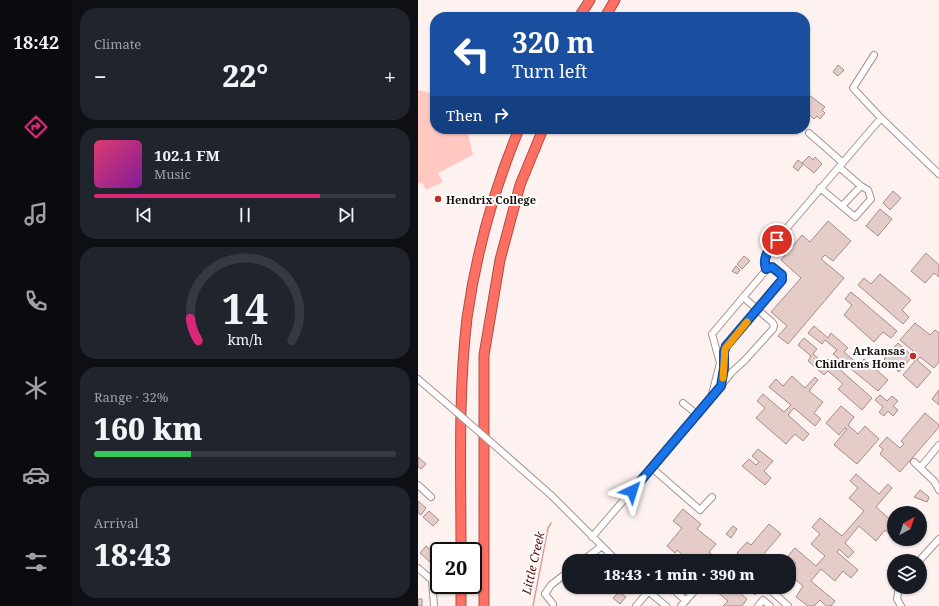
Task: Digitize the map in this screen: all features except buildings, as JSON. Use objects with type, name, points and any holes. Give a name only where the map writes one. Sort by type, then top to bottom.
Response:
[{"type":"highway","points":[[582,12],[590,0]]},
{"type":"highway","points":[[608,12],[615,0]]},
{"type":"highway","points":[[461,542],[463,357],[467,317],[493,198],[517,134]]},
{"type":"highway","points":[[484,606],[484,355],[500,260],[520,185],[541,134]]},
{"type":"highway","points":[[461,594],[461,606]]},
{"type":"street","points":[[874,55],[853,88],[881,118],[939,174]]},
{"type":"street","points":[[766,269],[765,264],[768,250],[881,118]]},
{"type":"street","points":[[810,134],[860,186],[868,190],[871,198],[855,217],[820,188]]},
{"type":"street","points":[[842,206],[860,186]]},
{"type":"street","points":[[709,401],[720,368],[719,357],[711,336],[766,269],[772,267],[782,275],[783,278],[758,310],[726,346],[724,351],[724,368],[721,386]]},
{"type":"street","points":[[592,537],[698,415],[732,372],[745,360],[774,327],[772,322],[743,297]]},
{"type":"street","points":[[713,342],[724,351]]},
{"type":"street","points":[[418,379],[552,496],[610,554]]},
{"type":"street","points":[[683,403],[698,415]]},
{"type":"street","points":[[920,468],[939,445]]},
{"type":"street","points":[[914,462],[934,481],[939,490]]},
{"type":"street","points":[[652,468],[700,510],[712,497]]},
{"type":"street","points":[[418,485],[431,497]]},
{"type":"street","points":[[925,554],[939,538]]},
{"type":"street","points":[[591,554],[602,546]]},
{"type":"street","points":[[418,568],[432,580],[434,606]]},
{"type":"street","points":[[554,604],[545,594],[551,585],[562,576]]},
{"type":"street","points":[[636,606],[646,594]]},
{"type":"street","points":[[651,594],[666,606]]},
{"type":"street","points":[[676,594],[684,604],[692,594]]},
{"type":"street","points":[[775,594],[788,606]]},
{"type":"street","points":[[898,594],[897,599],[901,606]]},
{"type":"street","points":[[758,606],[763,600],[770,606]]},
{"type":"shaded area","points":[[418,90],[430,93],[430,134],[468,134],[473,155],[438,173],[443,182],[426,190],[422,182],[418,184]]},
{"type":"waterway","name":"Little Creek","points":[[533,606],[548,528],[551,523]]},
{"type":"slow traffic","points":[[723,378],[724,352],[726,346],[747,322]]},
{"type":"place","name":"Hendrix College","points":[[438,199]]},
{"type":"place","name":"Arkansas Childrens Home","points":[[913,356]]},
{"type":"route","points":[[632,491],[721,386],[724,368],[724,352],[726,346],[783,278],[782,275],[772,267],[770,266],[766,269],[765,264],[766,254],[777,240]]}]
